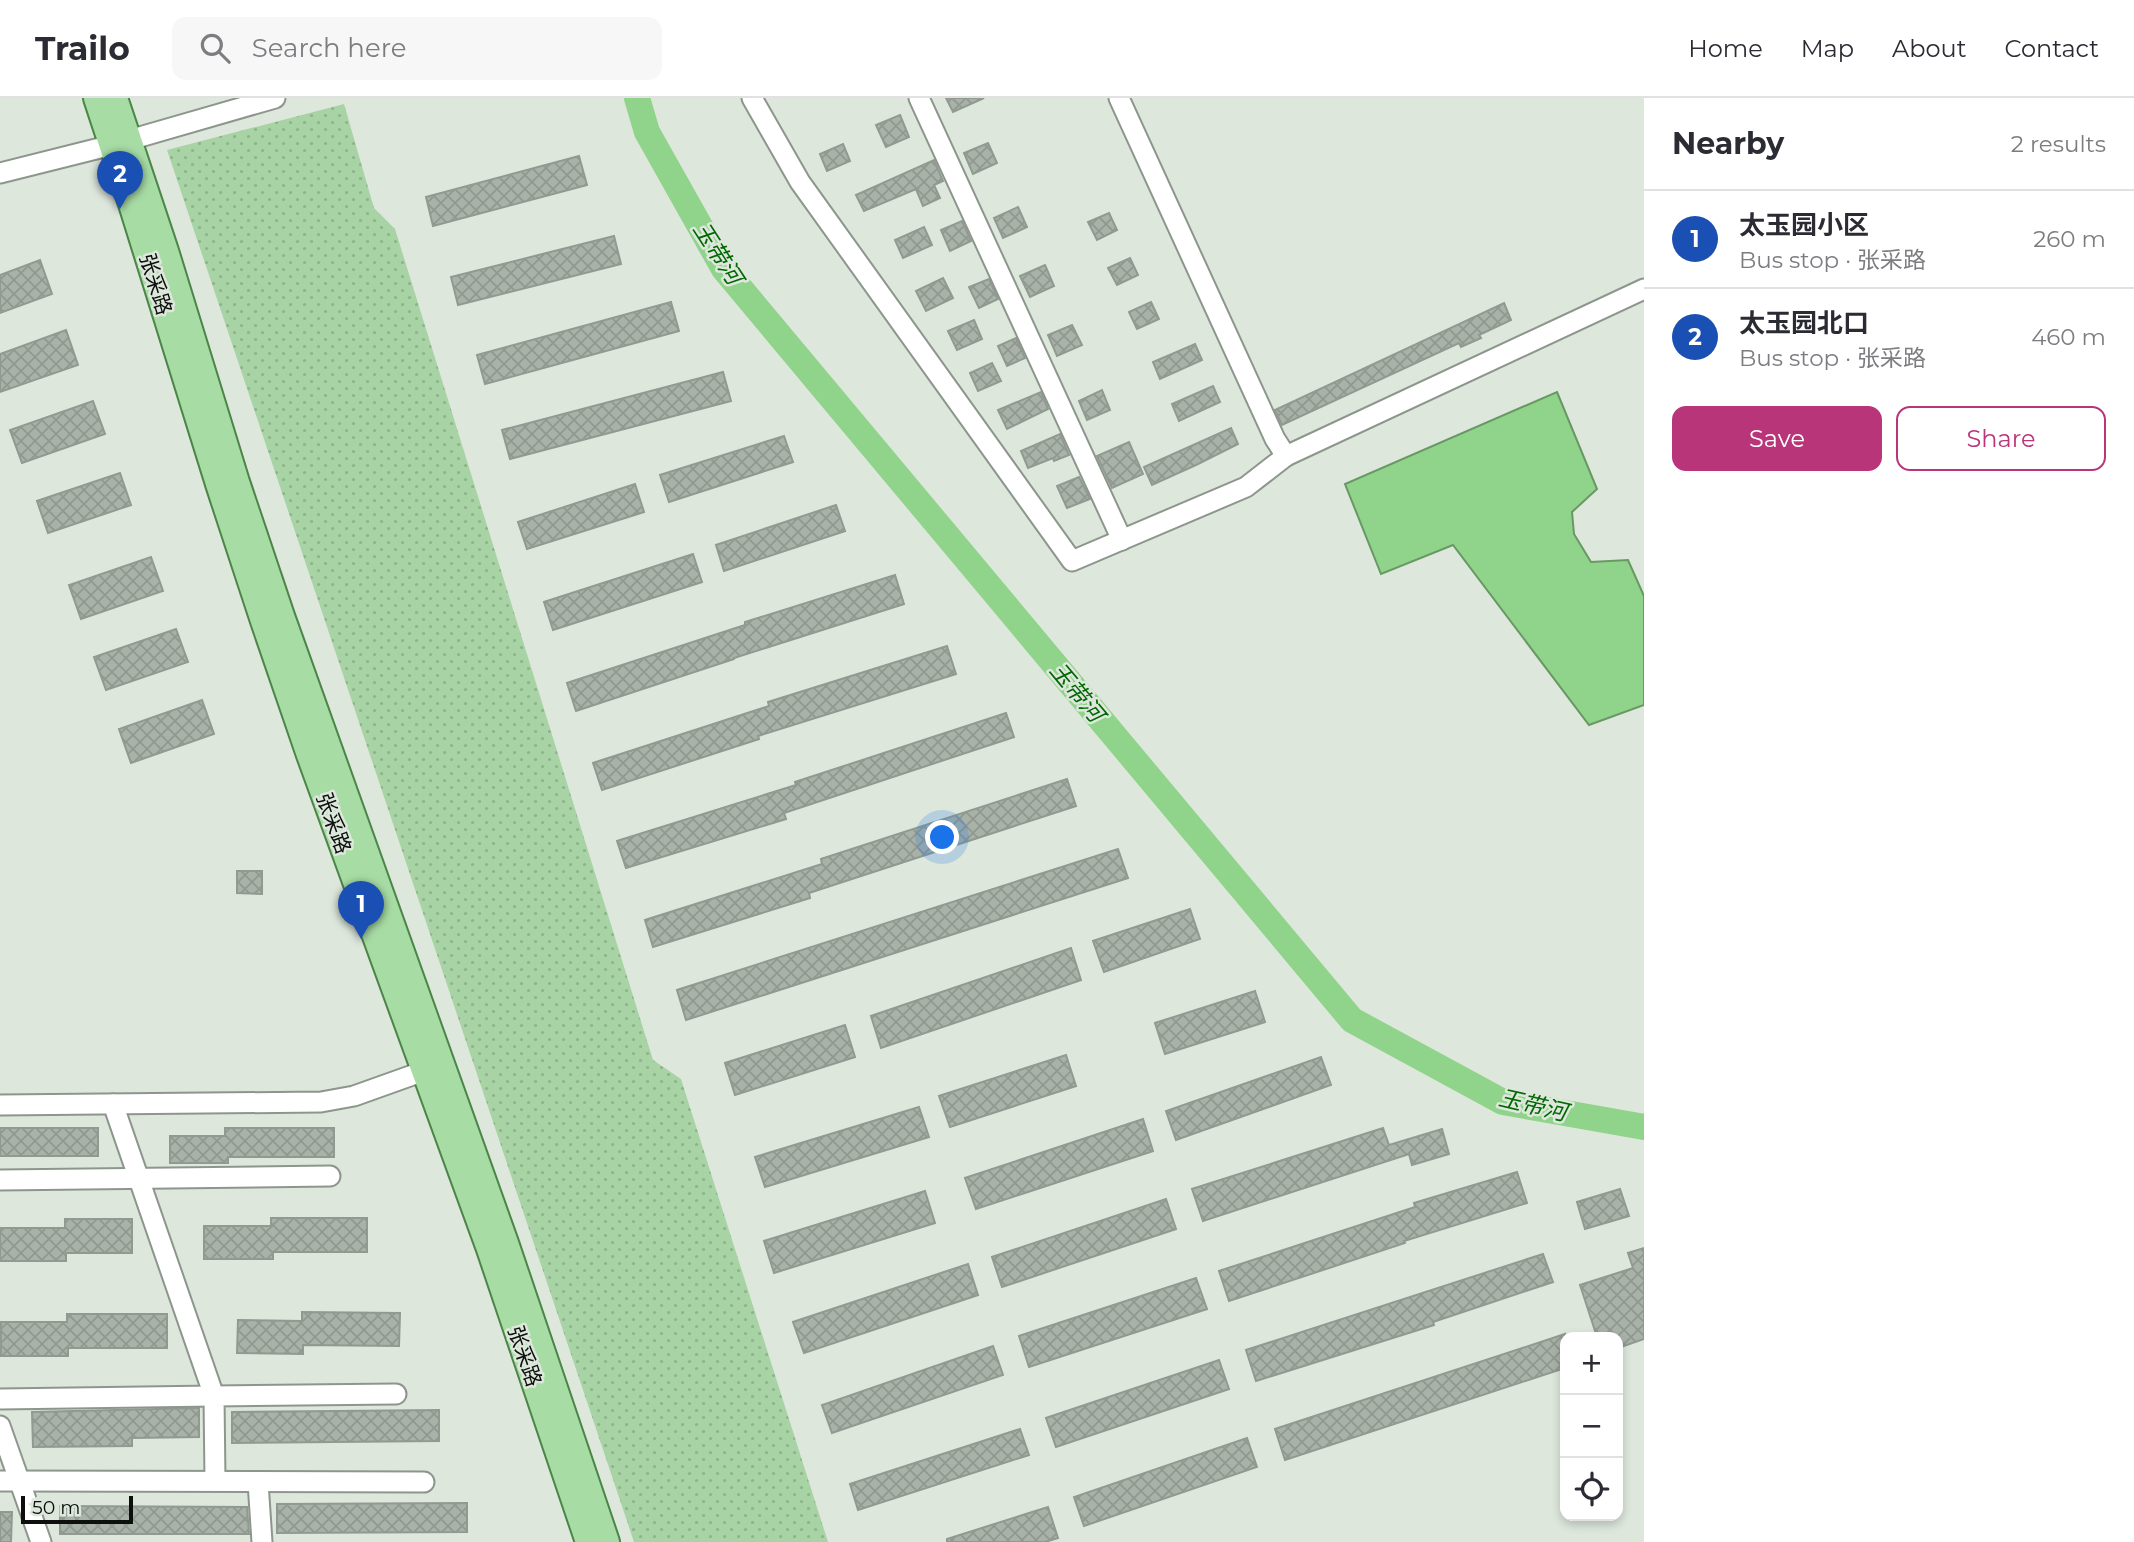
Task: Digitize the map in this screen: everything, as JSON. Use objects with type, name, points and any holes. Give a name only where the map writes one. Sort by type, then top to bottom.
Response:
[{"type":"main road","name":"张采路","points":[[96,98],[121,142]]},
{"type":"main road","name":"张采路","points":[[115,98],[121,142],[219,487],[263,621],[309,755],[433,1068],[506,1243],[607,1542]]},
{"type":"main road","name":"张采路","points":[[433,1068],[489,1250],[588,1542]]},
{"type":"street","points":[[0,173],[275,98]]},
{"type":"street","points":[[751,98],[800,183],[1072,561],[1246,487],[1286,456],[1644,289]]},
{"type":"street","points":[[919,98],[1122,540]]},
{"type":"street","points":[[1119,98],[1275,439],[1286,456]]},
{"type":"street","points":[[0,1105],[321,1102],[354,1096],[433,1068]]},
{"type":"street","points":[[113,1104],[214,1396],[215,1482]]},
{"type":"street","points":[[0,1180],[330,1176]]},
{"type":"street","points":[[0,1399],[396,1394]]},
{"type":"street","points":[[0,1426],[10,1481],[41,1542]]},
{"type":"street","points":[[10,1481],[424,1482]]},
{"type":"street","points":[[258,1482],[262,1542]]},
{"type":"shaded area","points":[[344,104],[374,208],[395,229],[653,1060],[681,1079],[828,1542],[634,1542],[167,150]]},
{"type":"shaded area","points":[[1557,392],[1597,489],[1572,512],[1574,534],[1591,562],[1628,560],[1644,596],[1644,705],[1589,725],[1453,545],[1381,574],[1345,484]]},
{"type":"building","points":[[946,98],[984,98],[953,112]]},
{"type":"building","points":[[900,115],[909,137],[886,147],[876,125]]},
{"type":"building","points":[[988,143],[997,163],[973,174],[964,153]]},
{"type":"building","points":[[843,144],[850,161],[827,171],[820,154]]},
{"type":"building","points":[[579,156],[587,185],[433,226],[426,197]]},
{"type":"building","points":[[934,160],[943,181],[934,185],[940,198],[923,206],[916,189],[864,211],[856,195]]},
{"type":"building","points":[[1018,207],[1027,227],[1003,238],[994,218]]},
{"type":"building","points":[[1109,213],[1117,230],[1097,240],[1088,222]]},
{"type":"building","points":[[962,221],[971,241],[950,251],[941,230]]},
{"type":"building","points":[[924,227],[932,245],[903,258],[895,240]]},
{"type":"building","points":[[614,236],[621,264],[458,305],[451,277]]},
{"type":"building","points":[[1130,258],[1138,275],[1117,285],[1108,268]]},
{"type":"building","points":[[40,260],[52,294],[0,313],[0,275]]},
{"type":"building","points":[[1045,265],[1054,286],[1030,297],[1020,276]]},
{"type":"building","points":[[943,278],[953,298],[926,311],[916,291]]},
{"type":"building","points":[[989,279],[998,299],[979,308],[969,287]]},
{"type":"building","points":[[671,302],[679,331],[485,384],[477,355]]},
{"type":"building","points":[[1151,302],[1159,319],[1137,329],[1129,312]]},
{"type":"building","points":[[1504,303],[1511,320],[1479,335],[1481,338],[1461,347],[1459,343],[1282,425],[1275,410]]},
{"type":"building","points":[[974,320],[982,339],[957,350],[948,331]]},
{"type":"building","points":[[1072,325],[1082,345],[1057,356],[1048,335]]},
{"type":"building","points":[[66,330],[78,365],[0,392],[0,354]]},
{"type":"building","points":[[1016,338],[1025,358],[1007,366],[998,346]]},
{"type":"building","points":[[1195,344],[1202,360],[1160,379],[1153,362]]},
{"type":"building","points":[[992,363],[1001,381],[978,391],[970,373]]},
{"type":"building","points":[[723,372],[731,401],[510,459],[502,430]]},
{"type":"building","points":[[1213,386],[1220,402],[1179,421],[1172,404]]},
{"type":"building","points":[[1102,390],[1110,410],[1087,420],[1079,401]]},
{"type":"building","points":[[1041,392],[1048,409],[1007,429],[998,410]]},
{"type":"building","points":[[93,401],[105,434],[22,463],[10,430]]},
{"type":"building","points":[[1231,428],[1238,444],[1152,485],[1144,467]]},
{"type":"building","points":[[1060,434],[1069,455],[1028,468],[1021,451]]},
{"type":"building","points":[[784,436],[793,462],[669,502],[660,475]]},
{"type":"building","points":[[1129,442],[1143,474],[1112,488],[1097,456]]},
{"type":"building","points":[[120,473],[131,505],[48,533],[37,501]]},
{"type":"building","points":[[1079,477],[1090,499],[1067,508],[1057,486]]},
{"type":"building","points":[[635,484],[644,512],[527,549],[518,522]]},
{"type":"building","points":[[836,505],[845,531],[724,571],[716,545]]},
{"type":"building","points":[[693,554],[702,582],[553,630],[544,602]]},
{"type":"building","points":[[151,557],[163,591],[81,619],[69,585]]},
{"type":"building","points":[[895,575],[904,604],[576,711],[567,683],[745,625],[745,622]]},
{"type":"building","points":[[176,629],[188,662],[106,690],[94,657]]},
{"type":"building","points":[[947,646],[956,674],[758,736],[759,739],[602,790],[593,763],[769,706],[768,702]]},
{"type":"building","points":[[202,700],[214,734],[131,763],[119,729]]},
{"type":"building","points":[[1006,713],[1014,737],[784,813],[786,819],[626,868],[617,841],[796,785],[795,782]]},
{"type":"building","points":[[1067,779],[1076,806],[809,893],[810,898],[653,947],[645,920],[822,864],[821,859]]},
{"type":"building","points":[[1118,849],[1128,878],[686,1020],[677,990]]},
{"type":"building","points":[[237,871],[262,871],[262,894],[237,893]]},
{"type":"building","points":[[1190,909],[1200,939],[1104,972],[1093,941]]},
{"type":"building","points":[[1071,948],[1081,980],[881,1048],[871,1016]]},
{"type":"building","points":[[1255,991],[1265,1022],[1165,1054],[1155,1023]]},
{"type":"building","points":[[845,1025],[855,1057],[735,1095],[725,1063]]},
{"type":"building","points":[[1066,1055],[1076,1086],[950,1127],[939,1096]]},
{"type":"building","points":[[1321,1057],[1331,1085],[1176,1140],[1166,1111]]},
{"type":"building","points":[[919,1107],[929,1137],[765,1187],[755,1157]]},
{"type":"building","points":[[1143,1119],[1153,1151],[976,1209],[965,1178]]},
{"type":"building","points":[[0,1128],[98,1128],[98,1156],[0,1156]]},
{"type":"building","points":[[225,1128],[334,1128],[334,1157],[228,1157],[228,1163],[170,1163],[170,1136],[225,1136]]},
{"type":"building","points":[[1383,1128],[1389,1145],[1442,1129],[1449,1154],[1412,1165],[1409,1154],[1203,1221],[1192,1189]]},
{"type":"building","points":[[1517,1172],[1527,1203],[1404,1241],[1405,1243],[1229,1301],[1219,1271],[1415,1207],[1414,1203]]},
{"type":"building","points":[[1620,1189],[1629,1216],[1585,1229],[1577,1202]]},
{"type":"building","points":[[925,1191],[935,1223],[774,1273],[764,1241]]},
{"type":"building","points":[[1166,1199],[1176,1229],[1002,1287],[992,1257]]},
{"type":"building","points":[[271,1218],[367,1218],[367,1252],[273,1252],[273,1259],[204,1259],[204,1226],[271,1226]]},
{"type":"building","points":[[65,1219],[132,1219],[132,1253],[66,1253],[66,1261],[0,1261],[0,1228],[65,1228]]},
{"type":"building","points":[[1644,1248],[1644,1339],[1623,1346],[1623,1332],[1595,1332],[1580,1285],[1633,1268],[1628,1253]]},
{"type":"building","points":[[1543,1254],[1553,1282],[1433,1322],[1434,1325],[1256,1381],[1246,1350]]},
{"type":"building","points":[[968,1264],[978,1295],[804,1353],[793,1322]]},
{"type":"building","points":[[1196,1278],[1207,1309],[1029,1367],[1019,1336]]},
{"type":"building","points":[[302,1312],[400,1313],[399,1346],[303,1345],[303,1354],[237,1353],[238,1320],[302,1321]]},
{"type":"building","points":[[67,1314],[167,1314],[167,1348],[68,1348],[68,1356],[1,1356],[1,1322],[67,1322]]},
{"type":"building","points":[[1560,1336],[1560,1370],[1285,1460],[1275,1429]]},
{"type":"building","points":[[993,1346],[1003,1375],[832,1433],[822,1405]]},
{"type":"building","points":[[1219,1360],[1229,1389],[1056,1447],[1046,1418]]},
{"type":"building","points":[[199,1408],[199,1437],[132,1438],[132,1446],[33,1447],[32,1412]]},
{"type":"building","points":[[439,1410],[439,1441],[232,1443],[232,1412]]},
{"type":"building","points":[[1020,1429],[1029,1455],[858,1510],[850,1484]]},
{"type":"building","points":[[1247,1438],[1257,1467],[1084,1526],[1074,1497]]},
{"type":"building","points":[[467,1503],[467,1532],[277,1533],[277,1504]]},
{"type":"building","points":[[60,1506],[247,1507],[249,1534],[60,1534]]},
{"type":"building","points":[[1048,1507],[1058,1538],[1045,1542],[947,1542],[947,1539]]},
{"type":"building","points":[[0,1512],[12,1512],[11,1542],[0,1542]]},
{"type":"waterway","name":"玉带河","points":[[637,98],[647,132],[724,269],[1352,1020],[1503,1102],[1644,1127]]},
{"type":"place","name":"太玉园北口","points":[[120,209]]},
{"type":"place","name":"太玉园小区","points":[[361,939]]}]
